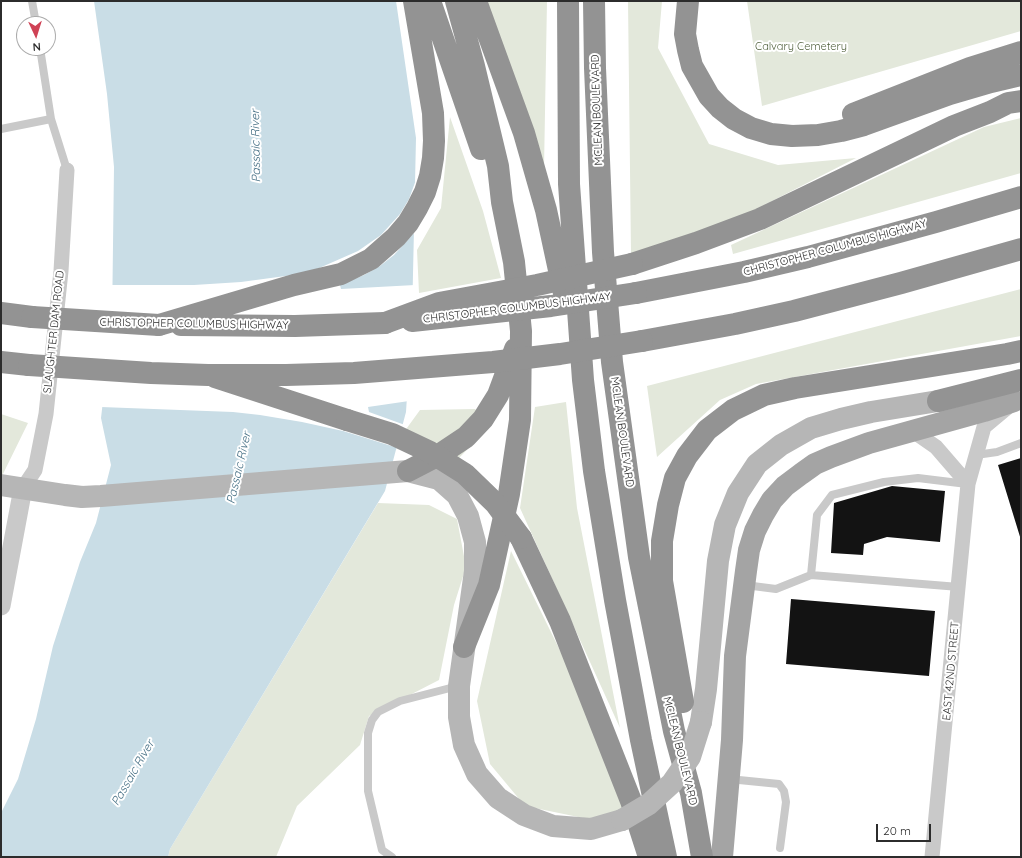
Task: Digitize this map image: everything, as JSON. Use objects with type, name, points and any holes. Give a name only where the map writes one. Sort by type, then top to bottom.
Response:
[{"type":"highway","points":[[159,325],[286,288],[341,274],[371,259],[384,249],[408,224],[425,192],[430,176],[434,140],[433,113],[414,1]]},
{"type":"highway","points":[[430,1],[487,169],[502,202]]},
{"type":"highway","points":[[456,1],[474,66],[498,166],[502,202],[514,262],[521,331],[520,420],[509,494],[488,585],[464,647]]},
{"type":"highway","points":[[476,1],[513,100],[536,171],[583,380]]},
{"type":"highway","points":[[568,1],[569,184],[583,380],[594,471],[615,600],[641,740],[666,857]]},
{"type":"highway","name":"MCLEAN BOULEVARD","points":[[594,1],[595,68],[603,252],[613,369],[639,557],[674,730],[691,793],[702,857]]},
{"type":"highway","points":[[688,1],[685,34],[688,50],[692,66],[709,96],[720,108],[750,128],[770,134],[792,136],[818,135],[841,131],[864,125],[950,94],[1021,75]]},
{"type":"highway","points":[[792,136],[970,68],[1021,52]]},
{"type":"highway","points":[[385,323],[439,303],[537,285],[632,264],[696,243],[760,219],[954,126],[1008,104],[1021,101]]},
{"type":"highway","points":[[990,112],[1021,109]]},
{"type":"highway","name":"CHRISTOPHER COLUMBUS HIGHWAY","points":[[1,314],[159,325],[295,326],[385,323],[476,315],[551,306],[636,293],[744,272],[808,257],[1021,197]]},
{"type":"highway","points":[[1,362],[151,373],[286,375],[354,373],[493,362],[642,342],[735,324],[794,311],[901,283],[1021,248]]},
{"type":"highway","points":[[901,283],[1021,263]]},
{"type":"highway","points":[[408,471],[440,455],[466,437],[483,419],[498,395],[509,369],[521,331]]},
{"type":"highway","points":[[691,793],[684,711],[662,581],[662,541],[668,505],[675,478],[687,456],[707,430],[733,410],[764,395],[795,388],[1021,351]]},
{"type":"highway","points":[[208,375],[392,434],[430,452],[465,474],[495,503],[521,538],[563,628],[631,801],[649,857]]},
{"type":"highway","points":[[938,401],[1021,380]]},
{"type":"main road","points":[[1,485],[65,496],[82,497],[408,471],[439,479],[457,496],[468,516],[475,542],[475,571],[459,686],[459,717],[464,745],[477,774],[498,798],[524,815],[554,826],[591,829],[622,820],[649,804],[672,783],[690,757],[701,722],[706,689],[718,561],[725,525],[738,493],[757,464],[781,445],[811,428],[841,419],[938,401],[1017,400]]},
{"type":"main road","points":[[722,857],[732,740],[735,656],[744,585],[749,550],[755,531],[772,500],[785,486],[815,464],[831,457],[869,444],[1017,400]]},
{"type":"street","name":"SLAUGHTER DAM ROAD","points":[[23,488],[35,470],[46,414],[61,271],[67,170]]},
{"type":"street","name":"EAST 42ND STREET","points":[[932,857],[968,484],[984,427],[1017,400]]},
{"type":"street","points":[[913,431],[936,447],[968,484]]},
{"type":"street","points":[[1,606],[23,488]]},
{"type":"lane","points":[[32,1],[35,16]]},
{"type":"lane","points":[[41,56],[51,119],[67,170]]},
{"type":"lane","points":[[1,129],[51,119]]},
{"type":"lane","points":[[976,455],[997,452],[1021,444]]},
{"type":"lane","points":[[811,575],[817,515],[832,495],[884,482],[918,478],[968,484]]},
{"type":"lane","points":[[744,585],[776,589],[811,575],[959,587]]},
{"type":"lane","points":[[392,857],[382,850],[368,791],[368,733],[372,720],[378,712],[400,701],[459,686]]},
{"type":"lane","points":[[728,778],[778,784],[784,791],[786,802],[780,848]]},
{"type":"green space","points":[[486,1],[547,1],[544,168]]},
{"type":"green space","points":[[628,1],[662,1],[658,48],[709,144],[778,165],[856,158],[731,222],[631,254]]},
{"type":"green space","name":"Calvary Cemetery","points":[[747,1],[1021,1],[1021,31],[762,106]]},
{"type":"green space","points":[[450,117],[483,211],[501,278],[419,293],[417,250],[441,208]]},
{"type":"green space","points":[[1021,118],[1021,173],[733,254],[731,245],[984,127]]},
{"type":"green space","points":[[1021,289],[1021,336],[756,384],[720,400],[657,457],[647,386]]},
{"type":"green space","points":[[566,402],[577,508],[620,728],[520,508],[535,407]]},
{"type":"green space","points":[[475,409],[490,426],[458,459],[404,432],[420,410]]},
{"type":"green space","points":[[1,414],[28,423],[2,476],[1,476]]},
{"type":"green space","points":[[378,503],[429,505],[457,519],[466,567],[454,605],[439,680],[369,716],[360,745],[297,806],[276,857],[168,857],[170,849]]},
{"type":"green space","points":[[511,551],[580,691],[627,809],[588,819],[525,806],[490,764],[477,701]]},
{"type":"water","name":"Passaic River","points":[[94,1],[396,1],[416,138],[412,319],[406,412],[385,491],[170,849],[168,857],[1,857],[1,813],[18,779],[36,719],[53,646],[80,562],[96,523],[111,465],[101,418],[112,323],[114,167],[107,94]]},
{"type":"pier","points":[[417,177],[416,231],[394,255],[380,266],[364,275],[340,285],[341,289],[415,285],[409,401],[368,407],[369,412],[405,425],[398,448],[343,431],[260,415],[233,412],[101,407],[110,323],[110,285],[194,285],[241,282],[293,275],[317,269],[358,251],[381,235],[400,214],[409,199]]},
{"type":"building","points":[[1021,458],[1021,540],[998,465]]},
{"type":"building","points":[[892,486],[945,491],[940,542],[887,537],[864,544],[863,555],[831,553],[834,503]]},
{"type":"building","points":[[791,599],[935,611],[929,676],[786,664]]}]
